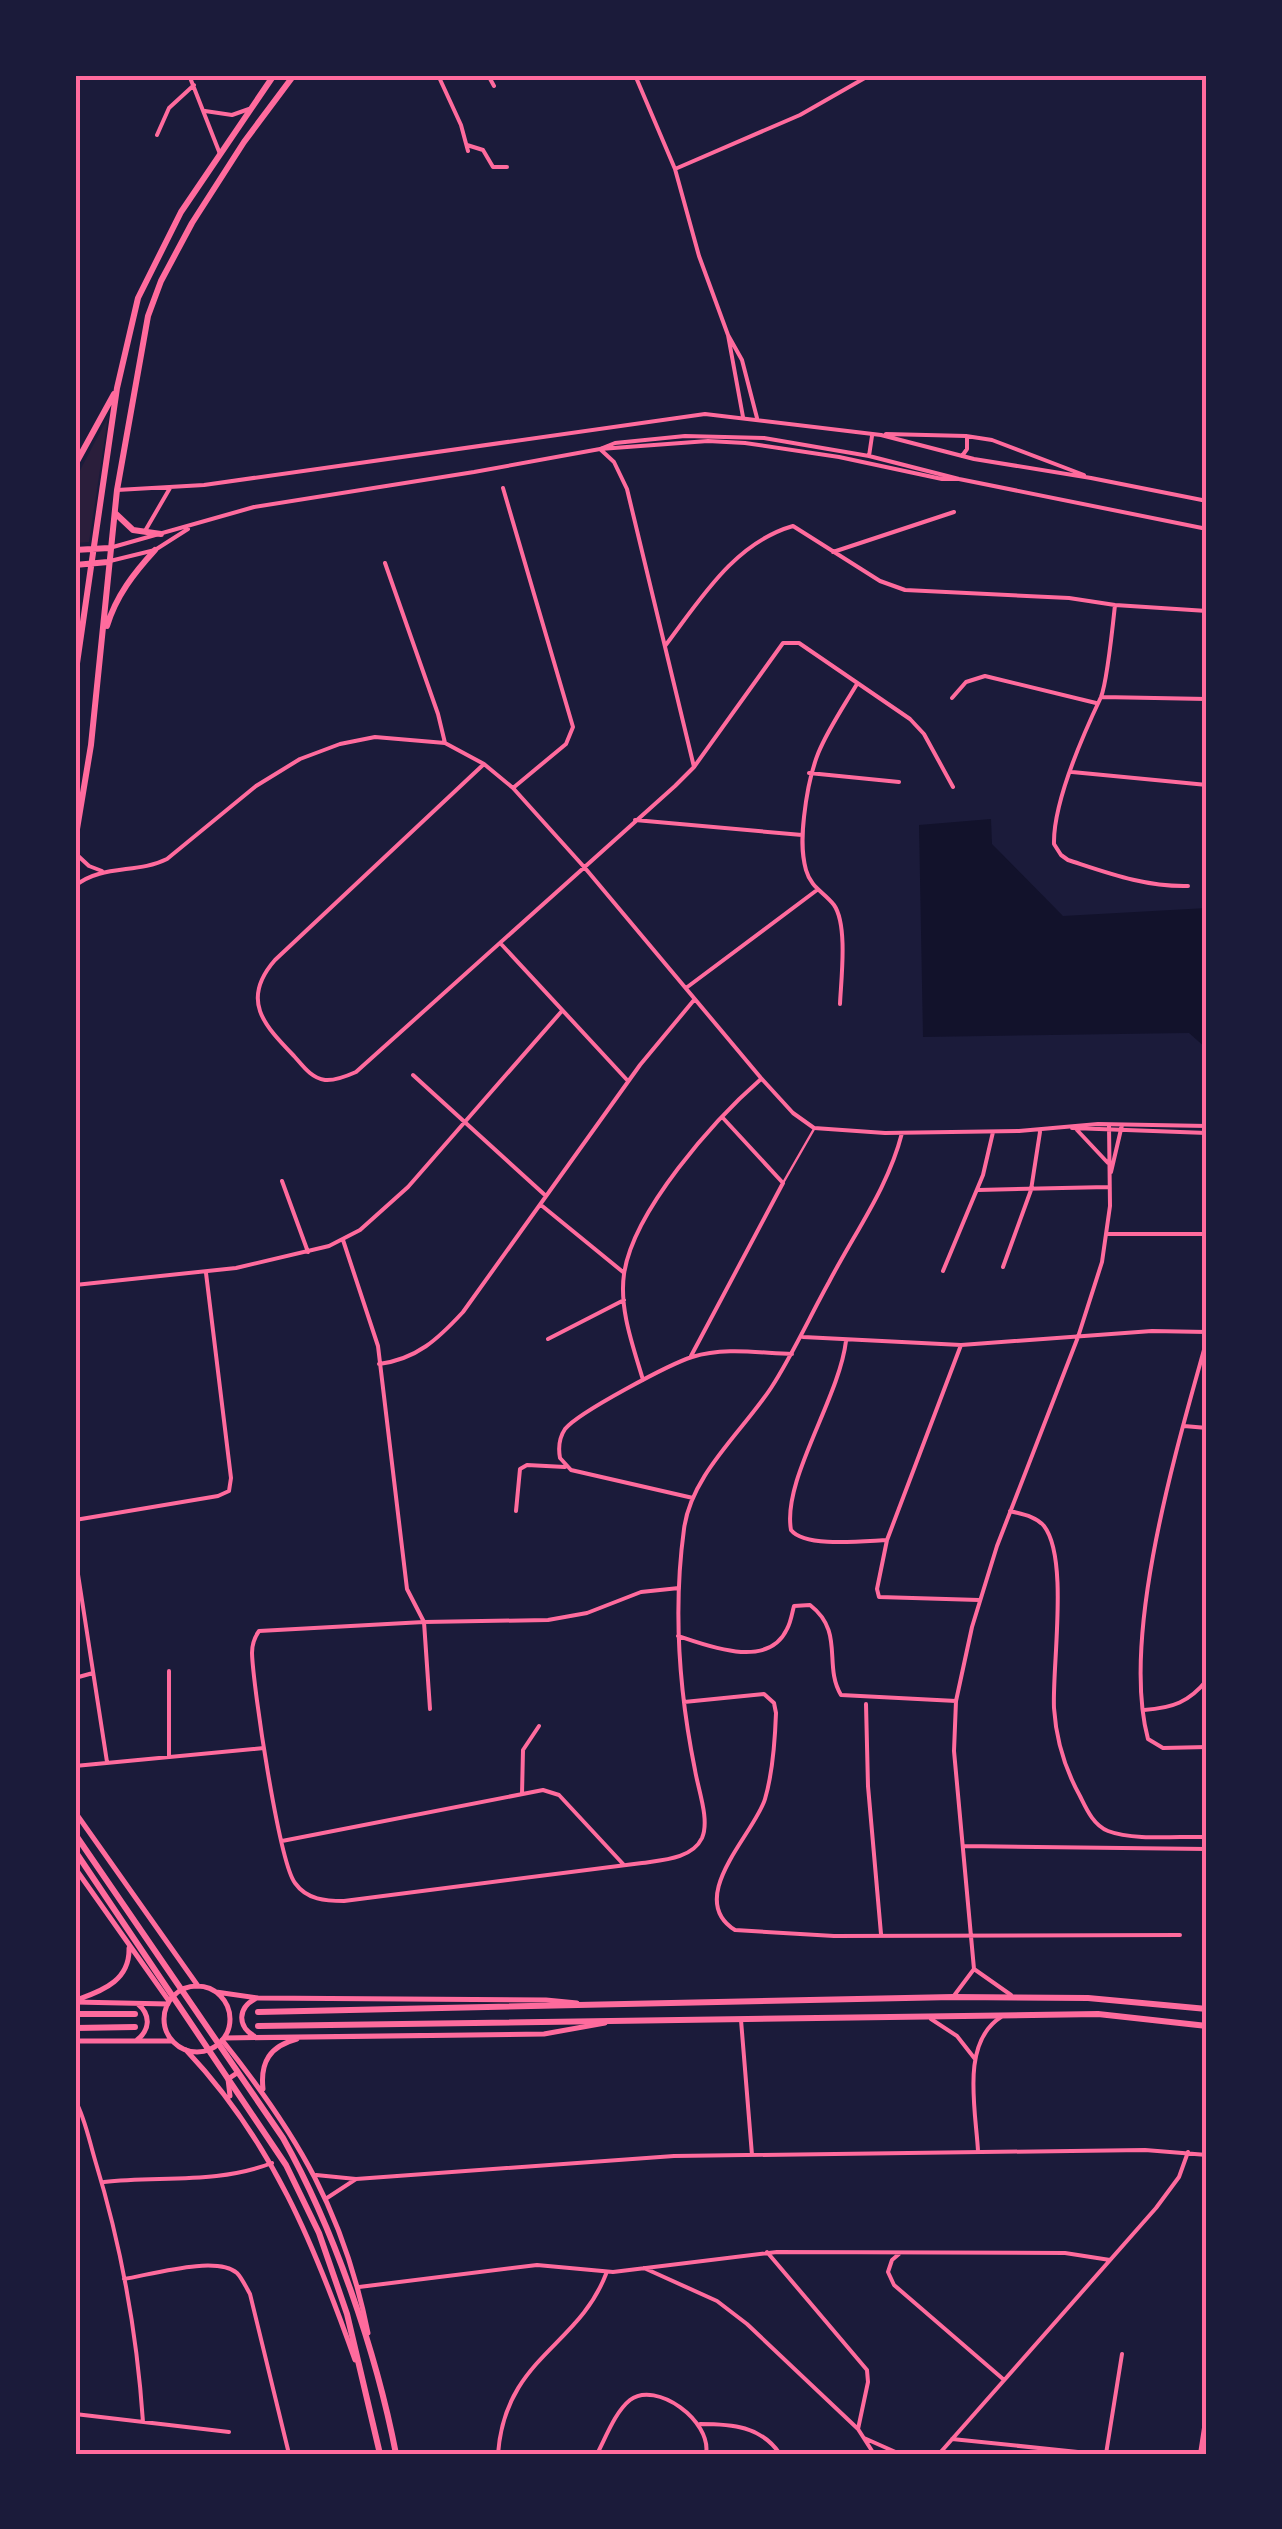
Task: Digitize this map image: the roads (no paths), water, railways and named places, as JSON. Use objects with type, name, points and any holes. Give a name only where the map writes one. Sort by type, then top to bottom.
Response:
[{"type":"main road","points":[[75,677],[116,388],[145,280],[181,212],[274,75]]},
{"type":"main road","points":[[75,840],[91,745],[114,511],[145,330],[161,281],[192,223],[244,142],[294,75]]},
{"type":"main road","points":[[75,465],[116,388]]},
{"type":"main road","points":[[114,511],[129,528],[161,534]]},
{"type":"main road","points":[[75,550],[110,548]]},
{"type":"main road","points":[[102,642],[113,606],[154,550]]},
{"type":"main road","points":[[75,566],[108,562]]},
{"type":"main road","points":[[75,622],[80,642]]},
{"type":"main road","points":[[75,1834],[283,2138],[308,2186],[344,2276],[375,2370],[396,2454]]},
{"type":"main road","points":[[75,1851],[286,2165],[334,2274],[380,2454]]},
{"type":"main road","points":[[258,2012],[953,1997],[1144,2001],[1207,2009]]},
{"type":"main road","points":[[75,2014],[135,2014]]},
{"type":"main road","points":[[258,2026],[1005,2014],[1137,2016],[1207,2026]]},
{"type":"main road","points":[[75,2028],[136,2027]]},
{"type":"street","points":[[189,75],[220,154]]},
{"type":"street","points":[[438,75],[468,148],[483,150],[493,168],[507,166]]},
{"type":"street","points":[[488,75],[494,86]]},
{"type":"street","points":[[635,75],[675,169],[699,256],[728,335],[742,360],[758,420]]},
{"type":"street","points":[[675,169],[800,115],[870,75]]},
{"type":"street","points":[[157,135],[169,108],[194,85]]},
{"type":"street","points":[[205,111],[232,115],[249,109]]},
{"type":"street","points":[[728,335],[743,417]]},
{"type":"street","points":[[117,490],[204,484],[692,415],[743,417],[881,435],[966,436],[1005,444],[1092,478]]},
{"type":"street","points":[[869,456],[872,434]]},
{"type":"street","points":[[600,448],[611,443],[709,435],[764,438],[869,456],[1207,528]]},
{"type":"street","points":[[881,435],[962,456],[1207,501]]},
{"type":"street","points":[[962,456],[968,449],[966,436]]},
{"type":"street","points":[[110,548],[254,507],[600,448],[697,441],[745,444],[839,457],[942,479],[959,478]]},
{"type":"street","points":[[600,448],[624,479],[694,766]]},
{"type":"street","points":[[1024,466],[1022,458],[1027,452]]},
{"type":"street","points":[[144,531],[170,486]]},
{"type":"street","points":[[503,488],[573,727],[566,744],[513,788]]},
{"type":"street","points":[[832,552],[954,512]]},
{"type":"street","points":[[108,562],[154,550],[192,526]]},
{"type":"street","points":[[665,646],[732,561],[779,531],[797,526],[880,581],[905,590],[1069,598],[1207,611]]},
{"type":"street","points":[[384,563],[438,714],[444,743]]},
{"type":"street","points":[[1116,605],[1101,696],[1072,772],[1054,844],[1060,855],[1125,879],[1188,886]]},
{"type":"street","points":[[484,764],[275,960],[258,985],[259,1010],[273,1034],[312,1076],[337,1079],[356,1072],[586,868],[694,766],[783,643],[799,643],[917,726],[953,787]]},
{"type":"street","points":[[952,698],[966,682],[985,676],[1096,702]]},
{"type":"street","points":[[840,1004],[840,922],[833,904],[817,890],[806,872],[802,835],[810,774],[821,742],[858,683]]},
{"type":"street","points":[[1101,696],[1207,699]]},
{"type":"street","points":[[75,886],[102,872],[133,870],[167,859],[275,773],[320,751],[375,737],[444,743],[484,764],[513,788],[586,868],[762,1078],[793,1112],[814,1128],[902,1133],[1068,1127],[1207,1130]]},
{"type":"street","points":[[1072,772],[1207,785]]},
{"type":"street","points":[[810,774],[899,782]]},
{"type":"street","points":[[635,820],[802,835]]},
{"type":"street","points":[[75,854],[102,872]]},
{"type":"street","points":[[686,988],[817,890]]},
{"type":"street","points":[[500,944],[628,1081]]},
{"type":"street","points":[[379,1364],[413,1356],[446,1331],[472,1301],[628,1081],[695,999]]},
{"type":"street","points":[[75,1285],[206,1273],[308,1252],[343,1240],[395,1200],[561,1012]]},
{"type":"street","points":[[413,1076],[547,1197]]},
{"type":"street","points":[[643,1380],[624,1300],[624,1272],[638,1235],[667,1182],[762,1078]]},
{"type":"street","points":[[691,1358],[783,1184],[722,1118]]},
{"type":"street","points":[[1068,1127],[1109,1128]]},
{"type":"street","points":[[1109,1128],[1111,1172]]},
{"type":"street","points":[[953,1997],[974,1969],[954,1752],[956,1701],[980,1600],[1010,1511],[1078,1338],[1107,1234],[1111,1172],[1122,1128]]},
{"type":"street","points":[[1003,1266],[1031,1190],[1040,1130]]},
{"type":"street","points":[[1077,1130],[1110,1165]]},
{"type":"street","points":[[943,1271],[978,1190],[993,1132]]},
{"type":"street","points":[[680,1588],[641,1592],[587,1613],[548,1620],[259,1631],[254,1636],[252,1652],[265,1748],[282,1841],[296,1885],[310,1896],[329,1900],[624,1866],[682,1855],[694,1848],[702,1838],[703,1815],[684,1702],[678,1636],[683,1531],[692,1498],[792,1354],[891,1172],[902,1133]]},
{"type":"street","points":[[282,1181],[308,1252]]},
{"type":"street","points":[[978,1190],[1110,1187]]},
{"type":"street","points":[[542,1205],[624,1272]]},
{"type":"street","points":[[1107,1234],[1207,1234]]},
{"type":"street","points":[[343,1240],[374,1329],[407,1589],[424,1622],[430,1709]]},
{"type":"street","points":[[75,1520],[218,1496],[230,1490],[206,1273]]},
{"type":"street","points":[[548,1339],[624,1300]]},
{"type":"street","points":[[802,1336],[961,1345],[1152,1331],[1207,1332]]},
{"type":"street","points":[[1207,1340],[1168,1487],[1145,1613],[1144,1710],[1147,1734],[1154,1745],[1176,1749],[1207,1747]]},
{"type":"street","points":[[846,1341],[839,1377],[796,1486],[790,1524],[794,1536],[801,1538],[887,1540]]},
{"type":"street","points":[[961,1345],[887,1540],[876,1589],[879,1597],[980,1600]]},
{"type":"street","points":[[566,1467],[558,1445],[568,1426],[643,1380],[691,1358],[737,1352],[792,1354]]},
{"type":"street","points":[[1184,1426],[1207,1428]]},
{"type":"street","points":[[516,1511],[520,1470],[527,1466],[566,1467],[692,1498]]},
{"type":"street","points":[[1010,1511],[1039,1521],[1052,1544],[1057,1626],[1056,1726],[1065,1765],[1088,1812],[1109,1832],[1207,1836]]},
{"type":"street","points":[[75,1555],[107,1762]]},
{"type":"street","points":[[678,1636],[728,1650],[762,1650],[783,1636],[794,1606],[810,1605],[830,1630],[835,1680],[841,1694],[956,1701]]},
{"type":"street","points":[[170,1671],[170,1757]]},
{"type":"street","points":[[75,1678],[94,1673]]},
{"type":"street","points":[[1144,1710],[1179,1704],[1207,1680]]},
{"type":"street","points":[[684,1702],[764,1694],[774,1703],[776,1713],[764,1803],[723,1869],[719,1902],[728,1926],[764,1934],[1180,1935]]},
{"type":"street","points":[[866,1704],[868,1786],[882,1934]]},
{"type":"street","points":[[522,1794],[523,1750],[539,1726]]},
{"type":"street","points":[[75,1766],[265,1748]]},
{"type":"street","points":[[282,1841],[543,1790],[558,1795],[624,1866]]},
{"type":"street","points":[[75,1812],[198,1986]]},
{"type":"street","points":[[964,1846],[1207,1849]]},
{"type":"street","points":[[75,1868],[169,2003]]},
{"type":"street","points":[[75,2001],[116,1982],[127,1965],[128,1945]]},
{"type":"street","points":[[149,1976],[164,1976],[172,1969],[170,1947]]},
{"type":"street","points":[[974,1969],[1014,1997]]},
{"type":"street","points":[[361,2377],[310,2238],[272,2163],[232,2100],[173,2041],[164,2023],[169,2003],[182,1990],[198,1986],[258,1998],[557,2000],[594,2006]]},
{"type":"street","points":[[186,2050],[206,2051],[223,2039],[229,2012],[216,1992]]},
{"type":"street","points":[[257,2037],[246,2030],[241,2016],[247,2004],[258,1998]]},
{"type":"street","points":[[75,2001],[169,2003]]},
{"type":"street","points":[[134,2002],[143,2008],[148,2022],[145,2032],[134,2042]]},
{"type":"street","points":[[978,2152],[974,2059],[986,2029],[1005,2014]]},
{"type":"street","points":[[925,2016],[958,2036],[974,2059]]},
{"type":"street","points":[[741,2019],[752,2155]]},
{"type":"street","points":[[223,2039],[544,2034],[613,2021]]},
{"type":"street","points":[[263,2092],[262,2070],[268,2055],[281,2044],[305,2038]]},
{"type":"street","points":[[223,2039],[263,2092],[316,2175],[358,2287],[375,2370]]},
{"type":"street","points":[[75,2042],[173,2041]]},
{"type":"street","points":[[232,2100],[230,2075],[242,2073],[253,2079]]},
{"type":"street","points":[[75,2100],[102,2183],[124,2279],[136,2343],[143,2422]]},
{"type":"street","points":[[316,2175],[356,2179],[674,2156],[978,2152],[1207,2155]]},
{"type":"street","points":[[939,2454],[1174,2184],[1188,2152]]},
{"type":"street","points":[[102,2183],[212,2178],[272,2163]]},
{"type":"street","points":[[326,2198],[356,2179]]},
{"type":"street","points":[[358,2287],[536,2265],[607,2272],[767,2252],[1064,2253],[1110,2260]]},
{"type":"street","points":[[767,2252],[867,2370],[858,2429],[874,2454]]},
{"type":"street","points":[[899,2254],[888,2272],[894,2285],[1004,2380]]},
{"type":"street","points":[[124,2279],[192,2267],[221,2266],[237,2273],[250,2294],[289,2454]]},
{"type":"street","points":[[644,2268],[717,2302],[747,2324],[858,2429]]},
{"type":"street","points":[[498,2454],[513,2393],[526,2373],[596,2297],[607,2272]]},
{"type":"street","points":[[1106,2454],[1122,2354]]},
{"type":"street","points":[[597,2454],[622,2409],[639,2396],[664,2399],[700,2424],[707,2437],[706,2454]]},
{"type":"street","points":[[1200,2454],[1207,2408]]},
{"type":"street","points":[[75,2414],[229,2432]]},
{"type":"street","points":[[700,2424],[724,2424],[760,2433],[780,2454]]},
{"type":"street","points":[[860,2436],[900,2454]]},
{"type":"street","points":[[952,2439],[1096,2454]]},
{"type":"lane","points":[[783,1184],[814,1128]]}]
